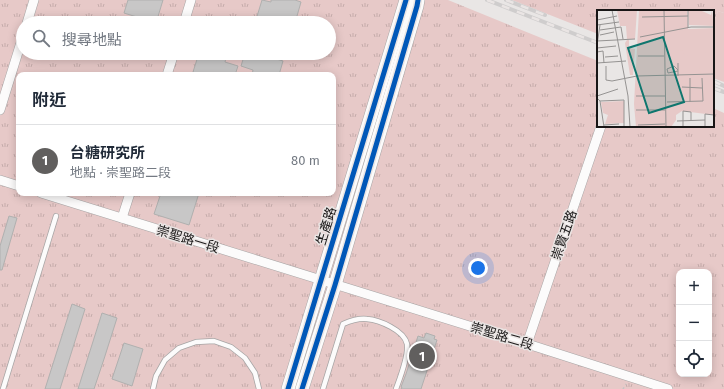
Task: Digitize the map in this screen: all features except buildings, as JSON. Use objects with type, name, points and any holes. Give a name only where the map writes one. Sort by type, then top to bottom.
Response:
[{"type":"street","points":[[29,16],[34,0]]},
{"type":"street","points":[[186,16],[191,0]]},
{"type":"street","name":"生產路","points":[[288,389],[406,0]]},
{"type":"street","name":"生產路","points":[[302,389],[335,285],[418,6],[418,0]]},
{"type":"street","points":[[0,110],[16,59]]},
{"type":"street","points":[[168,72],[172,60]]},
{"type":"street","name":"崇賢五路","points":[[527,344],[601,127]]},
{"type":"street","points":[[0,180],[16,185]]},
{"type":"street","name":"崇聖路一段","points":[[51,196],[335,285]]},
{"type":"street","points":[[122,218],[129,196]]},
{"type":"street","name":"崇聖路二段","points":[[335,285],[668,389]]},
{"type":"lane","points":[[3,389],[56,216]]},
{"type":"lane","points":[[323,389],[343,324],[354,320],[367,319],[387,324],[398,331],[407,342],[407,352],[396,389]]},
{"type":"lane","points":[[153,389],[156,376],[165,360],[179,348],[196,342],[214,341],[231,347],[245,358],[255,373],[259,389]]},
{"type":"green space","points":[[0,0],[448,0],[597,61],[597,127],[714,127],[714,108],[724,113],[724,389],[0,389]]},
{"type":"green space","points":[[512,0],[724,0],[724,13],[718,11],[714,21],[714,10],[597,10],[597,34]]},
{"type":"green space","points":[[718,11],[724,13],[724,82],[714,78],[714,21]]},
{"type":"railway","points":[[487,0],[597,43]]},
{"type":"railway","points":[[506,0],[545,15]]},
{"type":"railway","points":[[714,81],[724,86]]},
{"type":"railway","points":[[714,88],[724,92]]},
{"type":"cycle path","points":[[288,389],[406,0]]},
{"type":"cycle path","points":[[302,389],[335,285],[418,0]]},
{"type":"place","name":"台糖研究所","points":[[422,356]]}]
